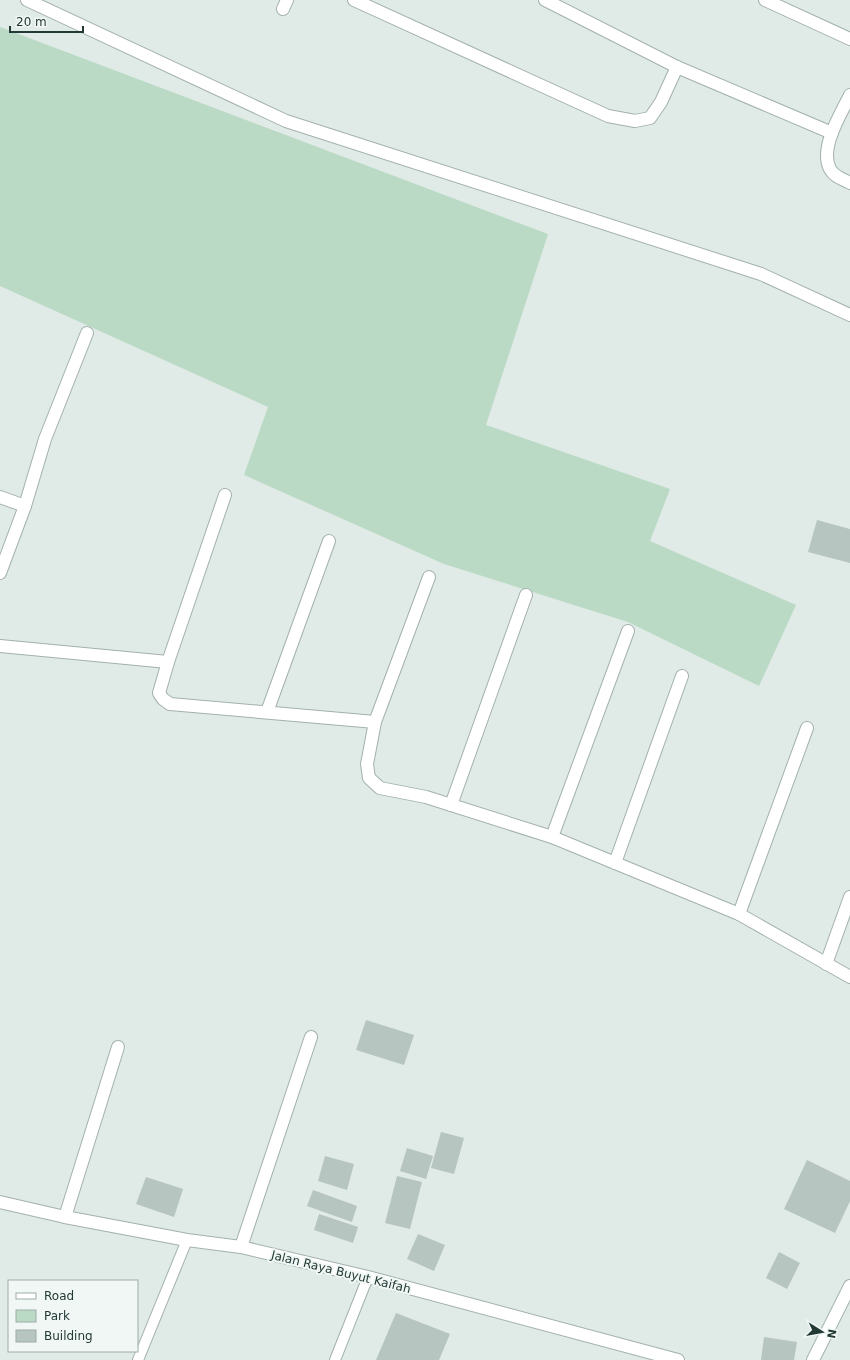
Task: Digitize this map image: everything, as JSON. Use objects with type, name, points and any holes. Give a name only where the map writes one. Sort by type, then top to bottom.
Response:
[{"type":"street","points":[[26,0],[286,121],[761,274],[850,314]]},
{"type":"street","points":[[354,0],[608,116],[635,121],[650,118],[661,102],[677,67]]},
{"type":"street","points":[[545,0],[677,67],[832,133]]},
{"type":"street","points":[[765,0],[850,39]]},
{"type":"street","points":[[850,96],[832,133],[826,155],[830,169],[837,177],[850,183]]},
{"type":"street","points":[[0,573],[25,506],[44,440],[87,334]]},
{"type":"street","points":[[225,495],[168,662],[159,693],[162,699],[170,704],[375,722]]},
{"type":"street","points":[[0,497],[25,506]]},
{"type":"street","points":[[267,712],[329,541]]},
{"type":"street","points":[[429,577],[375,722],[367,764],[368,778],[380,788],[426,797],[552,836],[739,914],[850,977]]},
{"type":"street","points":[[451,805],[526,595]]},
{"type":"street","points":[[552,836],[628,631]]},
{"type":"street","points":[[0,646],[168,662]]},
{"type":"street","points":[[615,863],[682,676]]},
{"type":"street","points":[[739,914],[807,728]]},
{"type":"street","points":[[826,964],[850,897]]},
{"type":"street","points":[[240,1247],[311,1037]]},
{"type":"street","points":[[65,1217],[118,1047]]},
{"type":"street","name":"Jalan Raya Buyut Kaifah","points":[[0,1202],[65,1217],[187,1240],[240,1247],[368,1277],[678,1360]]},
{"type":"street","points":[[813,1360],[850,1286]]},
{"type":"lane","points":[[138,1360],[187,1240]]},
{"type":"lane","points":[[335,1360],[368,1277]]},
{"type":"green space","points":[[0,27],[548,234],[486,425],[670,489],[650,541],[796,605],[759,686],[628,622],[444,564],[244,475],[268,407],[0,286]]},
{"type":"building","points":[[817,520],[850,529],[850,563],[808,552]]},
{"type":"building","points":[[366,1020],[414,1035],[404,1065],[356,1050]]},
{"type":"building","points":[[441,1132],[464,1138],[454,1174],[431,1168]]},
{"type":"building","points":[[407,1148],[433,1156],[426,1179],[400,1171]]},
{"type":"building","points":[[325,1156],[354,1164],[347,1190],[318,1181]]},
{"type":"building","points":[[807,1160],[850,1181],[850,1201],[835,1233],[784,1209]]},
{"type":"building","points":[[397,1176],[422,1182],[410,1229],[385,1223]]},
{"type":"building","points":[[146,1177],[183,1189],[174,1217],[136,1204]]},
{"type":"building","points":[[313,1190],[357,1206],[352,1222],[307,1206]]},
{"type":"building","points":[[319,1214],[358,1227],[353,1243],[314,1230]]},
{"type":"building","points":[[418,1234],[445,1245],[434,1271],[407,1259]]},
{"type":"building","points":[[779,1252],[800,1263],[787,1289],[766,1278]]},
{"type":"building","points":[[396,1313],[450,1334],[439,1360],[376,1360]]},
{"type":"building","points":[[764,1337],[797,1342],[794,1360],[761,1360]]}]
